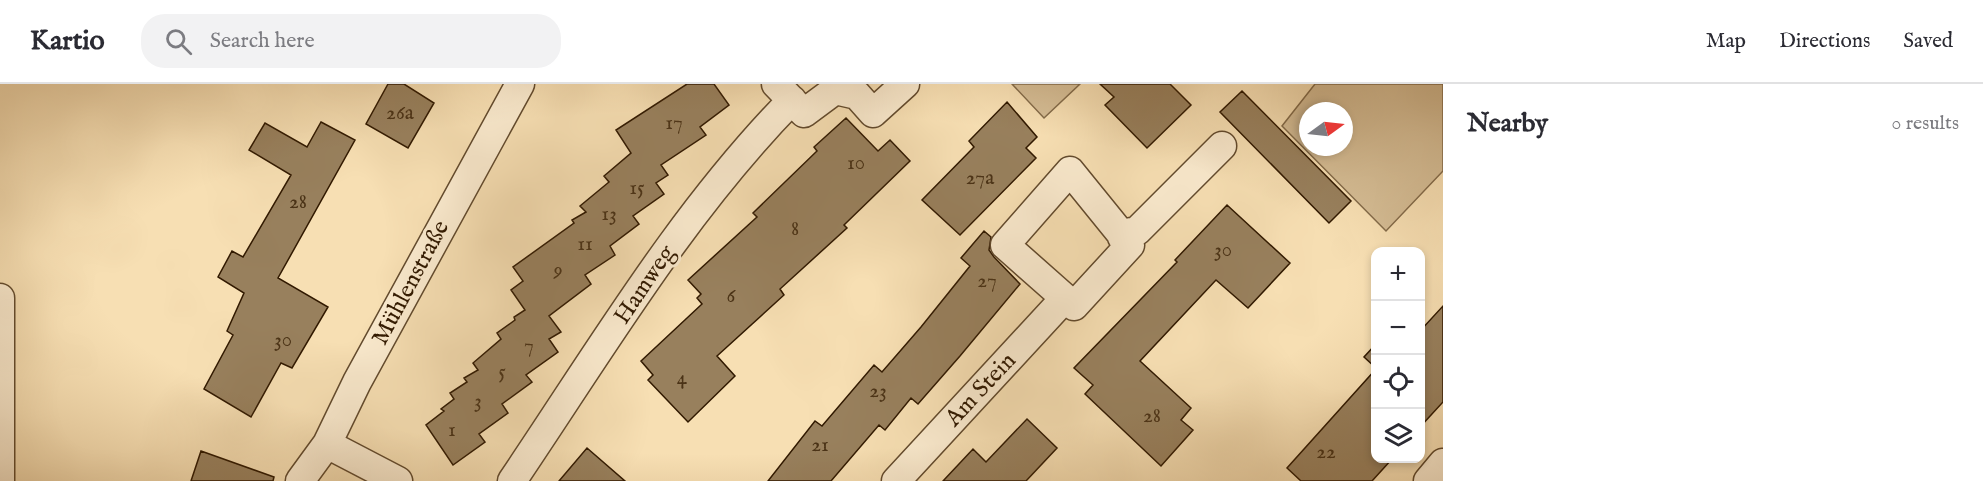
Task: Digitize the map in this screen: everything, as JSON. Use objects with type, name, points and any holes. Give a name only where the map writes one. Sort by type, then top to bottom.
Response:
[{"type":"street","name":"Mühlenstraße","points":[[300,481],[327,444],[357,382],[520,84]]},
{"type":"street","name":"Hamweg","points":[[512,481],[706,196],[748,144],[784,92],[804,113],[835,90],[857,95],[873,113],[905,84]]},
{"type":"street","points":[[1122,237],[1126,233],[1137,231],[1222,146]]},
{"type":"street","points":[[1070,171],[1122,237],[1130,245],[1074,306],[1005,245],[1070,171]]},
{"type":"street","points":[[0,298],[0,481]]},
{"type":"street","name":"Am Stein","points":[[896,481],[1065,298]]},
{"type":"street","points":[[327,444],[398,481]]},
{"type":"street","points":[[1428,481],[1443,463]]},
{"type":"shaded area","points":[[1012,84],[1080,84],[1044,118]]},
{"type":"shaded area","points":[[1315,84],[1443,84],[1443,171],[1386,231],[1312,156],[1353,156],[1353,102],[1301,102]]},
{"type":"shaded area","points":[[1299,104],[1299,143],[1282,126]]},
{"type":"building","points":[[388,84],[404,84],[434,103],[408,148],[366,124]]},
{"type":"building","points":[[687,84],[714,84],[729,105],[700,127],[706,135],[661,165],[668,175],[656,183],[664,194],[633,216],[639,224],[610,246],[615,255],[585,275],[591,284],[549,316],[561,332],[549,339],[558,352],[526,375],[532,382],[502,404],[508,413],[479,434],[485,442],[453,465],[426,425],[444,411],[441,409],[454,399],[450,393],[467,382],[464,378],[478,370],[473,363],[501,339],[497,333],[525,310],[511,290],[523,281],[513,267],[574,223],[572,220],[586,212],[580,206],[609,182],[604,176],[631,153],[616,130]]},
{"type":"building","points":[[1100,84],[1170,84],[1191,105],[1147,148],[1105,105],[1114,97]]},
{"type":"building","points":[[1242,91],[1299,149],[1299,156],[1306,156],[1351,201],[1329,223],[1220,112]]},
{"type":"building","points":[[1007,102],[1037,137],[1026,148],[1036,158],[960,235],[922,200],[974,147],[969,141]]},
{"type":"building","points":[[846,118],[878,151],[890,140],[910,161],[844,225],[847,228],[780,289],[784,295],[717,356],[735,376],[688,422],[648,380],[653,375],[641,361],[702,304],[697,298],[701,294],[688,280],[757,217],[753,213],[817,151],[814,147]]},
{"type":"building","points":[[321,122],[355,140],[278,278],[328,307],[292,368],[281,363],[251,417],[204,389],[233,335],[227,331],[244,293],[218,277],[232,251],[243,257],[291,175],[249,150],[265,123],[307,147]]},
{"type":"building","points":[[1227,205],[1290,263],[1248,308],[1216,280],[1140,361],[1191,408],[1181,420],[1193,430],[1161,466],[1085,394],[1093,385],[1074,368],[1177,262],[1175,260]]},
{"type":"building","points":[[984,231],[991,237],[989,250],[1020,284],[960,356],[918,404],[911,398],[885,430],[879,425],[831,481],[768,481],[815,421],[822,426],[874,365],[882,372],[921,327],[970,266],[961,258]]},
{"type":"building","points":[[1443,306],[1443,402],[1425,422],[1425,355],[1425,326]]},
{"type":"building","points":[[1371,349],[1371,363],[1364,357]]},
{"type":"building","points":[[1371,375],[1371,463],[1388,463],[1372,481],[1301,481],[1287,468]]},
{"type":"building","points":[[1027,419],[1057,448],[1026,481],[943,481],[973,449],[986,462]]},
{"type":"building","points":[[587,448],[625,481],[559,481]]},
{"type":"building","points":[[201,451],[274,477],[273,481],[191,481]]}]
